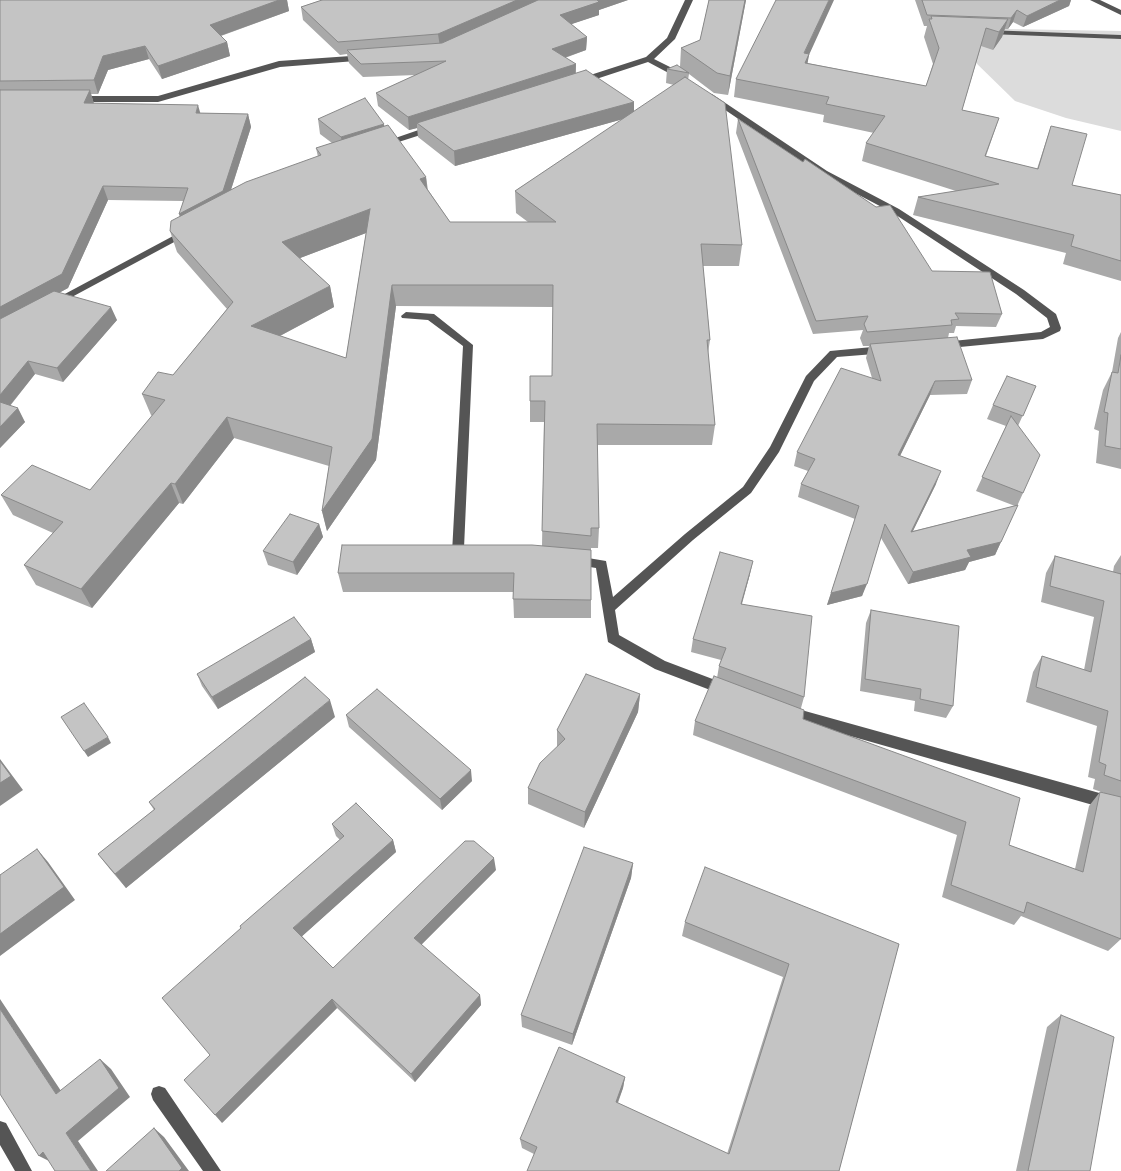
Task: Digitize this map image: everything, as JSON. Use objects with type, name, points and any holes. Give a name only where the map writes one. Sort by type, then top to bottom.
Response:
[{"type":"street","points":[[574,84],[650,59],[671,39],[690,0]]},
{"type":"street","points":[[1094,0],[1121,13]]},
{"type":"street","points":[[975,32],[1121,37]]},
{"type":"street","points":[[69,99],[158,99],[279,64],[377,57]]},
{"type":"street","points":[[650,59],[688,81]]},
{"type":"street","points":[[703,91],[824,173],[896,211],[1020,292],[1052,316],[1056,328],[1043,335],[932,347]]},
{"type":"street","points":[[374,147],[440,126]]},
{"type":"street","points":[[44,308],[193,228]]},
{"type":"street","points":[[406,316],[430,316],[468,344],[458,553],[477,554]]},
{"type":"street","points":[[609,608],[689,537],[747,490],[775,449],[810,379],[834,354],[892,350]]},
{"type":"street","points":[[564,560],[602,564],[613,638],[660,666],[740,695]]},
{"type":"street","points":[[776,708],[803,718],[1121,806]]},
{"type":"street","points":[[159,1094],[213,1171]]},
{"type":"street","points":[[0,1129],[24,1171]]},
{"type":"shaded area","points":[[949,28],[1121,31],[1121,131],[1066,118],[1015,101],[972,59]]},
{"type":"building","points":[[0,0],[279,0],[210,25],[227,42],[158,66],[145,46],[103,56],[94,80],[0,81]]},
{"type":"building","points":[[322,0],[517,0],[438,34],[338,42],[301,7]]},
{"type":"building","points":[[538,0],[597,0],[599,2],[560,15],[587,37],[552,49],[576,64],[408,117],[376,93],[446,61],[361,64],[347,50],[442,43]]},
{"type":"building","points":[[709,0],[745,0],[730,76],[717,73],[681,48],[700,40]]},
{"type":"building","points":[[776,0],[829,0],[804,53],[809,54],[805,63],[926,86],[939,48],[929,19],[932,19],[931,16],[1008,19],[999,32],[986,28],[962,110],[999,118],[985,156],[1038,169],[1051,126],[1087,134],[1072,185],[1121,195],[1121,261],[1071,246],[1074,235],[918,197],[999,184],[866,143],[885,116],[826,104],[829,97],[736,79]]},
{"type":"building","points":[[922,0],[1060,0],[1027,16],[1017,10],[1011,18],[927,15]]},
{"type":"building","points":[[677,65],[689,73],[667,69]]},
{"type":"building","points":[[586,70],[634,102],[454,151],[417,123]]},
{"type":"building","points":[[685,77],[725,103],[742,245],[701,244],[710,340],[707,340],[715,425],[597,424],[599,528],[591,528],[591,536],[542,531],[545,401],[530,401],[530,376],[552,376],[553,285],[392,285],[372,439],[322,511],[332,447],[227,417],[175,484],[171,483],[81,589],[24,565],[63,522],[1,495],[32,465],[90,490],[165,400],[142,394],[158,372],[173,375],[233,302],[170,231],[171,221],[246,182],[321,155],[316,148],[388,125],[426,177],[420,179],[450,222],[556,222],[515,191]],"holes":[[[370,209],[346,358],[251,326],[330,286],[282,242]]]},
{"type":"building","points":[[0,90],[90,90],[84,103],[198,105],[196,113],[248,114],[223,191],[179,214],[188,188],[103,186],[62,274],[0,307]]},
{"type":"building","points":[[365,98],[384,124],[341,137],[318,119]]},
{"type":"building","points":[[738,119],[803,162],[805,159],[876,207],[890,205],[932,271],[990,272],[1002,314],[955,313],[959,319],[951,320],[952,325],[867,332],[864,324],[868,316],[816,321]]},
{"type":"building","points":[[54,291],[111,307],[57,368],[28,361],[0,395],[0,319]]},
{"type":"building","points":[[957,337],[972,380],[935,381],[898,455],[941,471],[911,532],[1018,505],[1001,542],[967,550],[971,557],[913,572],[885,524],[867,584],[831,593],[859,506],[801,484],[815,459],[797,452],[841,368],[881,381],[870,344]]},
{"type":"building","points":[[1121,355],[1121,449],[1105,446],[1108,413],[1104,412],[1112,372],[1118,373]]},
{"type":"building","points":[[1007,376],[1036,386],[1023,416],[993,405]]},
{"type":"building","points":[[0,402],[18,408],[0,427]]},
{"type":"building","points":[[1011,416],[1040,455],[1023,493],[982,477]]},
{"type":"building","points":[[290,514],[319,524],[293,562],[263,551]]},
{"type":"building","points":[[342,545],[532,545],[591,550],[591,600],[513,599],[514,573],[338,573]]},
{"type":"building","points":[[720,552],[753,561],[741,604],[812,616],[804,697],[719,666],[726,648],[693,639]]},
{"type":"building","points":[[1055,556],[1121,574],[1121,781],[1104,775],[1106,765],[1099,762],[1108,711],[1036,687],[1042,656],[1091,672],[1104,601],[1050,586]]},
{"type":"building","points":[[871,610],[959,626],[953,706],[920,699],[921,689],[865,679]]},
{"type":"building","points":[[294,617],[311,639],[212,697],[197,674]]},
{"type":"building","points":[[586,674],[640,694],[585,812],[528,788],[540,763],[565,739],[557,730]]},
{"type":"building","points":[[714,676],[804,710],[803,719],[1020,798],[1009,845],[1083,872],[1100,792],[1121,797],[1121,939],[1027,902],[1024,913],[951,885],[966,822],[695,721]]},
{"type":"building","points":[[305,677],[330,700],[115,874],[98,854],[155,809],[149,802]]},
{"type":"building","points":[[377,689],[471,770],[440,799],[346,715]]},
{"type":"building","points":[[84,703],[108,737],[84,751],[61,717]]},
{"type":"building","points":[[0,761],[11,776],[0,783]]},
{"type":"building","points":[[356,803],[393,840],[293,928],[333,968],[465,841],[474,841],[494,858],[414,938],[480,995],[411,1074],[332,999],[215,1115],[184,1080],[210,1055],[162,998],[241,928],[240,926],[344,836],[332,824]]},
{"type":"building","points":[[584,847],[633,863],[573,1034],[521,1015]]},
{"type":"building","points":[[37,849],[64,887],[0,934],[0,875]]},
{"type":"building","points":[[705,867],[899,944],[839,1171],[527,1171],[537,1147],[520,1139],[559,1047],[625,1077],[616,1102],[729,1154],[789,964],[685,922]]},
{"type":"building","points":[[0,1009],[56,1094],[100,1059],[119,1088],[66,1133],[91,1171],[55,1171],[43,1152],[39,1156],[0,1094]]},
{"type":"building","points":[[1061,1015],[1114,1037],[1090,1171],[1028,1171]]},
{"type":"building","points":[[154,1128],[182,1168],[179,1171],[106,1171]]}]
